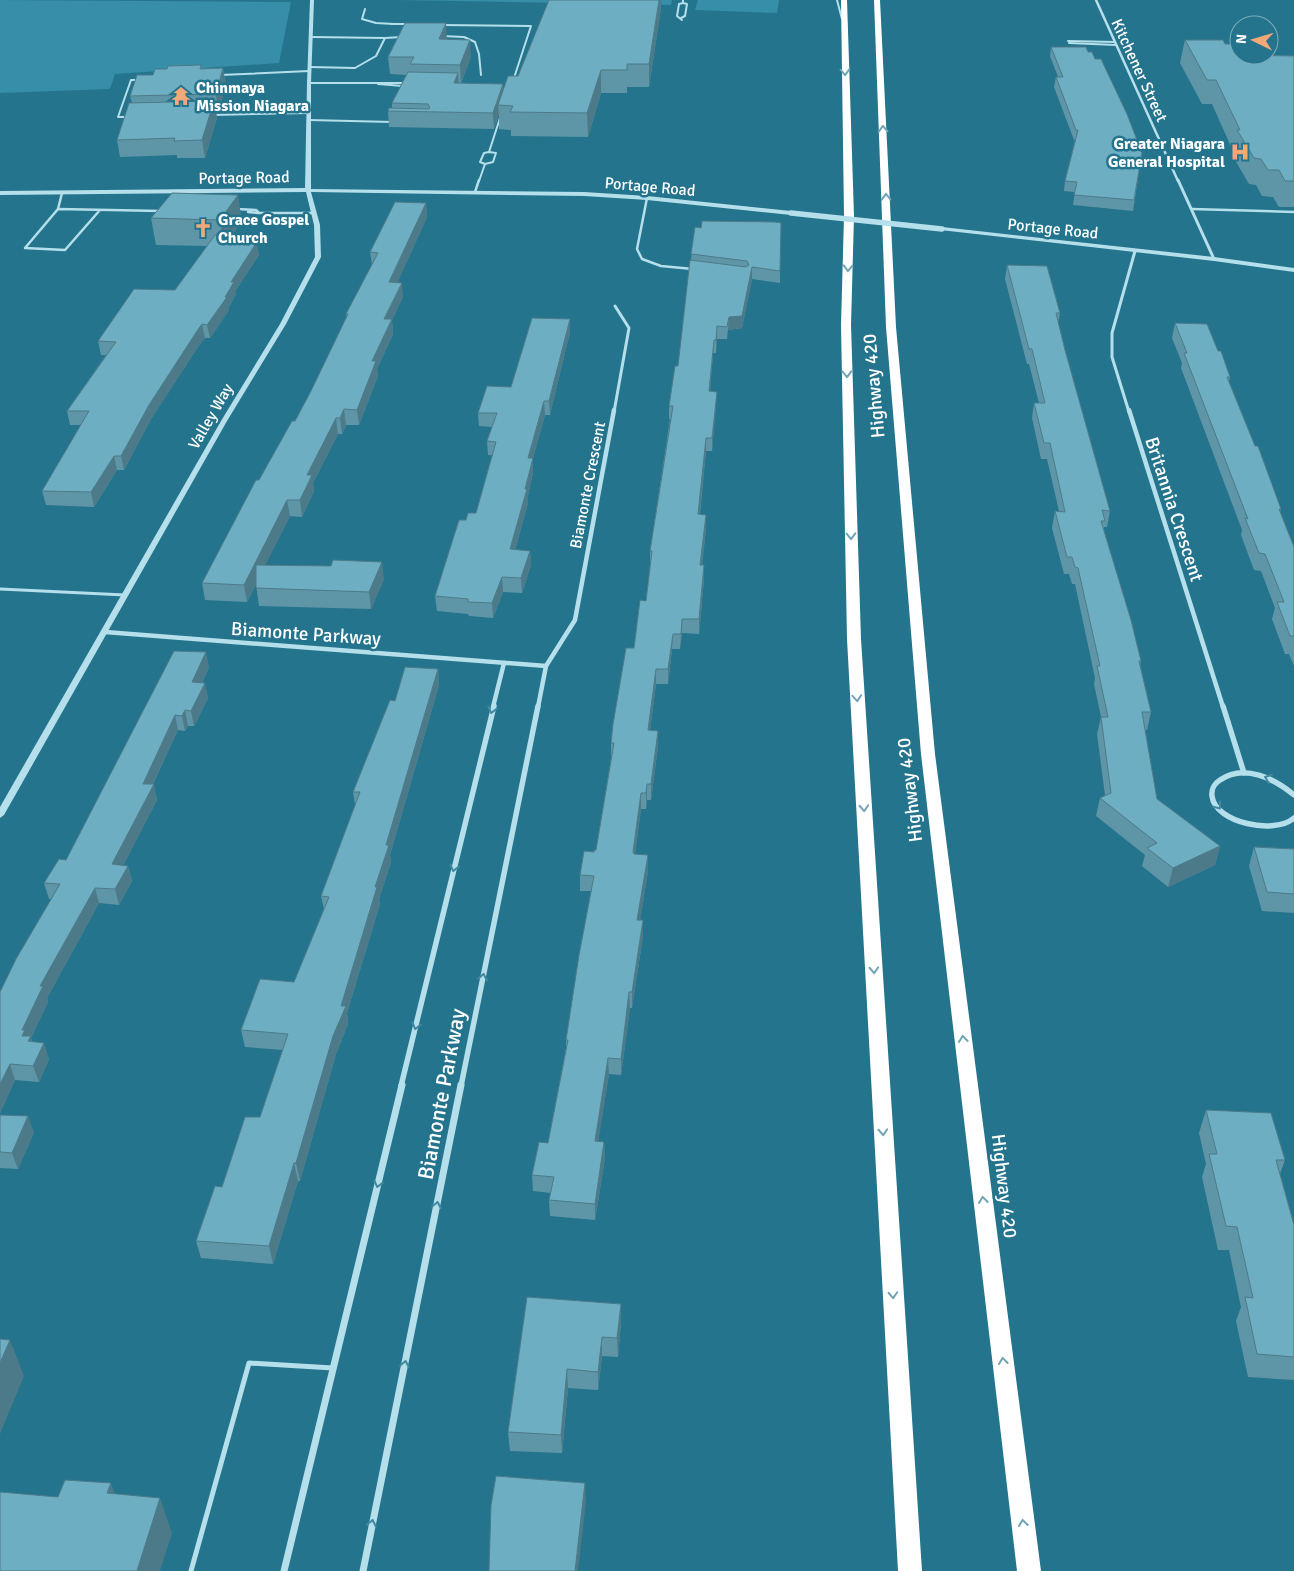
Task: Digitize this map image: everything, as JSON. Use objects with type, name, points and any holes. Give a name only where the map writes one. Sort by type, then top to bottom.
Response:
[{"type":"highway","name":"Highway 420","points":[[844,0],[843,23],[849,216],[846,325],[854,639],[910,1571]]},
{"type":"highway","name":"Highway 420","points":[[877,0],[891,327],[928,754],[1029,1571]]},
{"type":"highway","points":[[904,1571],[908,1546]]},
{"type":"street","name":"Valley Way","points":[[0,815],[224,421],[283,324],[318,257],[317,225],[308,190],[312,0]]},
{"type":"street","name":"Kitchener Street","points":[[1096,0],[1214,259]]},
{"type":"street","name":"Portage Road","points":[[0,193],[308,190],[584,194],[647,198],[942,229],[1214,259],[1294,270]]},
{"type":"street","name":"Britannia Crescent","points":[[1135,251],[1112,333],[1112,357],[1244,773]]},
{"type":"street","name":"Biamonte Crescent","points":[[546,666],[574,620],[576,610],[629,328],[615,306]]},
{"type":"street","name":"Biamonte Parkway","points":[[105,632],[546,666],[363,1571]]},
{"type":"street","name":"Biamonte Parkway","points":[[284,1571],[504,663]]},
{"type":"street","points":[[1294,795],[1285,786],[1273,779],[1244,773],[1224,777],[1216,783],[1212,794],[1214,804],[1225,814],[1237,821],[1254,826],[1269,827],[1283,825],[1294,818]]},
{"type":"lane","points":[[837,0],[843,23]]},
{"type":"lane","points":[[683,1],[686,4],[685,16],[682,19],[677,16],[677,13],[678,4],[683,1]]},
{"type":"lane","points":[[365,9],[362,18],[376,23],[428,24]]},
{"type":"lane","points":[[437,24],[531,26],[511,87]]},
{"type":"lane","points":[[437,36],[460,36],[475,40],[478,45],[481,75]]},
{"type":"lane","points":[[312,38],[402,37]]},
{"type":"lane","points":[[218,76],[310,69],[355,68],[376,56],[385,38]]},
{"type":"lane","points":[[1069,42],[1116,44]]},
{"type":"lane","points":[[137,117],[118,117],[131,80],[141,80]]},
{"type":"lane","points":[[309,83],[390,83],[409,85],[381,86],[378,84]]},
{"type":"lane","points":[[489,152],[503,111]]},
{"type":"lane","points":[[203,115],[309,113]]},
{"type":"lane","points":[[309,120],[399,122]]},
{"type":"lane","points":[[484,153],[496,153],[493,162],[486,164],[480,162],[484,153]]},
{"type":"lane","points":[[475,192],[486,164]]},
{"type":"lane","points":[[62,193],[58,209],[24,248],[65,250],[100,210]]},
{"type":"lane","points":[[647,198],[637,249],[642,259],[661,266],[699,270]]},
{"type":"lane","points":[[58,209],[169,211]]},
{"type":"lane","points":[[234,209],[256,210],[258,213]]},
{"type":"lane","points":[[1192,209],[1294,212]]},
{"type":"lane","points":[[248,212],[313,213]]},
{"type":"lane","points":[[0,589],[125,595]]},
{"type":"lane","points":[[191,1571],[249,1363],[333,1368]]},
{"type":"shaded area","points":[[0,0],[291,2],[279,63],[115,74],[110,89],[0,93]]},
{"type":"shaded area","points":[[397,0],[672,0],[671,5]]},
{"type":"shaded area","points":[[698,0],[779,0],[777,13],[695,10]]},
{"type":"building","points":[[549,0],[659,0],[649,64],[627,64],[627,70],[601,70],[587,113],[510,112],[513,106],[498,105],[508,76],[518,76]]},
{"type":"building","points":[[405,23],[446,23],[439,39],[470,40],[460,65],[410,64],[414,57],[388,57]]},
{"type":"building","points":[[1185,40],[1223,40],[1225,44],[1229,44],[1229,65],[1279,65],[1279,56],[1294,56],[1294,181],[1285,181],[1279,170],[1268,170],[1261,159],[1254,158],[1237,130],[1240,130],[1216,80],[1207,80]]},
{"type":"building","points":[[1051,47],[1086,47],[1088,52],[1092,52],[1095,59],[1101,59],[1127,114],[1142,153],[1134,200],[1074,195],[1077,182],[1065,181],[1078,130],[1076,130],[1056,77],[1063,77]]},
{"type":"building","points":[[201,65],[200,69],[223,68],[216,94],[130,96],[137,75],[153,75],[155,69],[167,69],[168,66]]},
{"type":"building","points":[[408,72],[458,73],[454,83],[503,84],[493,113],[388,111],[389,108],[430,108],[428,104],[392,103]]},
{"type":"building","points":[[214,101],[202,140],[174,141],[175,138],[117,140],[129,103]]},
{"type":"building","points":[[172,193],[238,195],[220,220],[151,218]]},
{"type":"building","points":[[395,202],[426,203],[389,282],[402,283],[384,319],[392,319],[372,361],[376,361],[357,410],[344,409],[340,418],[336,418],[307,475],[312,475],[300,500],[287,500],[244,585],[202,583],[256,480],[259,480],[311,391],[348,314],[346,314],[378,253],[370,252]]},
{"type":"building","points":[[702,221],[781,223],[780,271],[752,267],[742,316],[729,317],[727,327],[717,326],[709,391],[717,392],[712,438],[706,438],[698,514],[706,515],[700,565],[704,565],[699,619],[682,619],[681,634],[673,634],[668,669],[656,669],[648,730],[658,731],[651,784],[647,784],[646,793],[641,793],[633,852],[634,854],[648,855],[637,920],[643,920],[632,992],[629,992],[621,1059],[608,1058],[595,1141],[604,1142],[595,1204],[549,1200],[554,1177],[532,1175],[539,1142],[548,1143],[568,1040],[566,1040],[579,955],[594,876],[580,875],[584,851],[594,852],[596,850],[614,743],[611,743],[613,724],[626,648],[634,648],[640,600],[646,601],[652,551],[650,551],[673,406],[669,406],[675,366],[678,366],[690,260],[746,267],[749,265],[747,261],[691,254],[695,227],[701,228]]},
{"type":"building","points":[[215,235],[250,236],[255,238],[252,242],[257,242],[231,282],[234,282],[225,297],[227,297],[207,325],[202,324],[197,331],[149,405],[121,456],[114,456],[91,492],[42,491],[89,411],[67,411],[116,342],[98,341],[134,289],[175,290]]},
{"type":"building","points":[[1007,265],[1047,266],[1060,313],[1056,313],[1065,350],[1110,511],[1102,510],[1105,521],[1101,521],[1131,620],[1141,661],[1139,661],[1151,712],[1142,712],[1157,799],[1220,846],[1173,868],[1147,848],[1157,843],[1100,798],[1111,793],[1101,717],[1108,717],[1097,666],[1100,666],[1078,568],[1075,567],[1072,557],[1067,557],[1055,511],[1065,512],[1050,443],[1044,443],[1034,403],[1045,403],[1032,349],[1029,349]]},
{"type":"building","points":[[532,318],[570,319],[549,401],[544,401],[528,458],[533,458],[525,489],[527,489],[510,549],[530,551],[521,578],[502,577],[492,603],[468,602],[468,599],[435,596],[459,520],[466,520],[468,513],[476,513],[496,442],[487,441],[497,413],[478,413],[487,386],[511,387]]},
{"type":"building","points":[[1175,323],[1207,324],[1218,351],[1221,351],[1230,377],[1227,377],[1255,446],[1258,446],[1294,547],[1294,636],[1290,636],[1277,602],[1284,602],[1265,554],[1259,553],[1245,518],[1248,519],[1184,353],[1187,353]]},
{"type":"building","points":[[333,560],[382,562],[369,592],[256,588],[256,565],[331,566]]},
{"type":"building","points":[[174,651],[206,652],[192,682],[205,683],[191,711],[185,710],[182,716],[175,715],[143,784],[154,784],[112,864],[128,866],[115,889],[95,888],[40,986],[43,986],[22,1030],[25,1030],[22,1036],[31,1036],[28,1041],[44,1043],[33,1066],[10,1064],[0,1084],[0,992],[16,959],[60,884],[44,883],[59,859],[66,860]]},
{"type":"building","points":[[405,667],[438,669],[386,845],[389,845],[375,887],[377,887],[341,1006],[346,1006],[333,1036],[296,1163],[294,1163],[269,1246],[196,1241],[215,1186],[222,1187],[245,1117],[260,1117],[288,1034],[241,1030],[260,979],[294,982],[329,897],[321,896],[360,792],[353,792],[390,700],[395,701]]},
{"type":"building","points":[[1254,847],[1294,849],[1294,894],[1267,892]]},
{"type":"building","points":[[1206,1110],[1271,1113],[1285,1160],[1276,1160],[1294,1225],[1294,1357],[1257,1354],[1245,1297],[1253,1298],[1237,1227],[1226,1226],[1209,1154],[1217,1154]]},
{"type":"building","points":[[0,1115],[28,1116],[12,1153],[0,1152]]},
{"type":"building","points":[[527,1297],[621,1304],[617,1338],[602,1337],[598,1372],[567,1369],[561,1435],[508,1432]]},
{"type":"building","points":[[0,1339],[10,1340],[0,1363]]},
{"type":"building","points":[[496,1476],[585,1483],[575,1571],[489,1571],[491,1505]]},
{"type":"building","points":[[65,1480],[111,1483],[107,1493],[160,1498],[137,1571],[0,1571],[0,1492],[58,1497]]},
{"type":"place","name":"Chinmaya Mission Niagara","points":[[181,96]]},
{"type":"place","name":"Greater Niagara General Hospital","points":[[1240,152]]},
{"type":"place","name":"Grace Gospel Church","points":[[203,228]]}]
